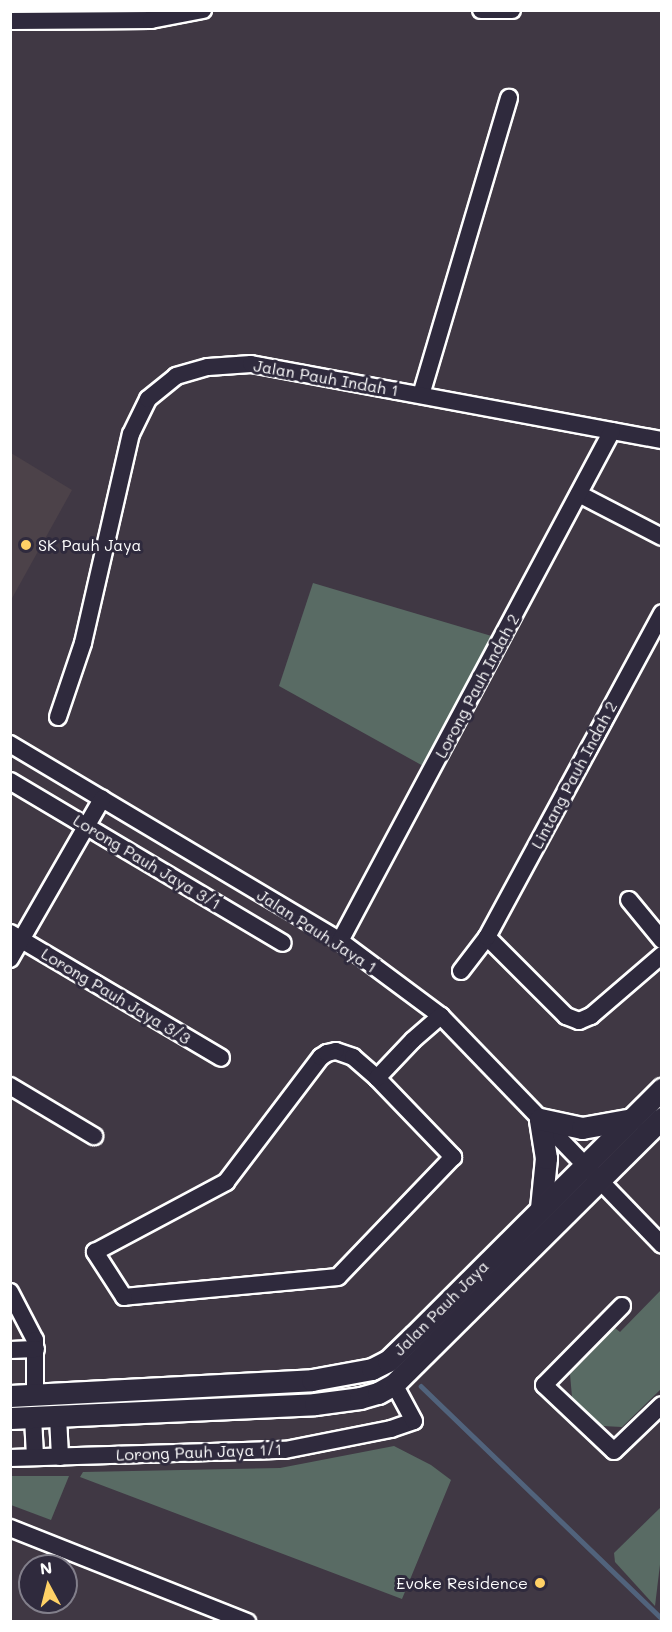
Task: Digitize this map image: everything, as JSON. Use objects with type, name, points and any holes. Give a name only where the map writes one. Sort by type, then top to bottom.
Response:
[{"type":"street","points":[[10,21],[151,20],[203,10]]},
{"type":"street","points":[[481,10],[512,10]]},
{"type":"street","points":[[422,395],[510,98]]},
{"type":"street","name":"Jalan Pauh Indah 1","points":[[57,717],[83,643],[131,434],[148,399],[177,376],[208,367],[251,364],[662,440]]},
{"type":"street","name":"Lorong Pauh Indah 2","points":[[340,941],[612,431]]},
{"type":"street","points":[[579,494],[662,537]]},
{"type":"street","name":"Lintang Pauh Indah 2","points":[[461,971],[487,937],[662,613]]},
{"type":"street","name":"Jalan Pauh Jaya 1","points":[[10,744],[340,941],[441,1016],[662,1245]]},
{"type":"street","name":"Lorong Pauh Jaya 3/1","points":[[10,782],[283,943]]},
{"type":"street","points":[[10,959],[16,937],[102,799]]},
{"type":"street","points":[[629,900],[662,940]]},
{"type":"street","name":"Lorong Pauh Jaya 3/3","points":[[16,937],[221,1058]]},
{"type":"street","points":[[487,937],[566,1016],[579,1021],[591,1016],[662,955]]},
{"type":"street","points":[[377,1078],[413,1040],[441,1016]]},
{"type":"street","points":[[343,1052],[377,1078],[453,1157],[338,1277],[124,1297],[95,1252],[226,1182],[327,1053],[343,1052]]},
{"type":"street","points":[[10,1086],[94,1136]]},
{"type":"street","name":"Jalan Pauh Jaya","points":[[10,1418],[340,1402],[378,1393],[394,1384],[592,1174],[632,1119],[662,1089]]},
{"type":"street","name":"Jalan Pauh Jaya","points":[[10,1396],[312,1380],[372,1369],[388,1361],[541,1208],[592,1174],[662,1118]]},
{"type":"street","points":[[541,1208],[546,1158],[540,1119],[582,1128],[632,1119]]},
{"type":"street","points":[[10,1292],[31,1329],[36,1349],[35,1395]]},
{"type":"street","points":[[621,1306],[544,1385],[614,1451],[662,1405]]},
{"type":"street","points":[[10,1350],[36,1349]]},
{"type":"street","name":"Lorong Pauh Jaya 1/1","points":[[10,1458],[285,1450],[391,1429],[414,1421],[394,1384]]},
{"type":"street","points":[[33,1417],[35,1457]]},
{"type":"street","points":[[57,1417],[60,1457]]},
{"type":"street","points":[[10,1528],[247,1622]]},
{"type":"shaded area","name":"SK Pauh Jaya","points":[[11,453],[72,490],[11,600]]},
{"type":"green space","points":[[313,583],[505,640],[434,772],[279,686]]},
{"type":"green space","points":[[661,1290],[661,1389],[622,1427],[602,1426],[572,1397],[570,1374],[615,1328],[620,1332]]},
{"type":"green space","points":[[394,1446],[431,1465],[451,1480],[402,1599],[80,1477],[83,1472],[280,1468]]},
{"type":"green space","points":[[11,1476],[69,1476],[51,1520],[11,1505]]},
{"type":"green space","points":[[661,1507],[661,1556],[655,1606],[615,1562],[614,1553]]},
{"type":"waterway","points":[[421,1386],[662,1619]]},
{"type":"place","name":"SK Pauh Jaya","points":[[26,545]]},
{"type":"place","name":"Evoke Residence","points":[[540,1583]]}]
